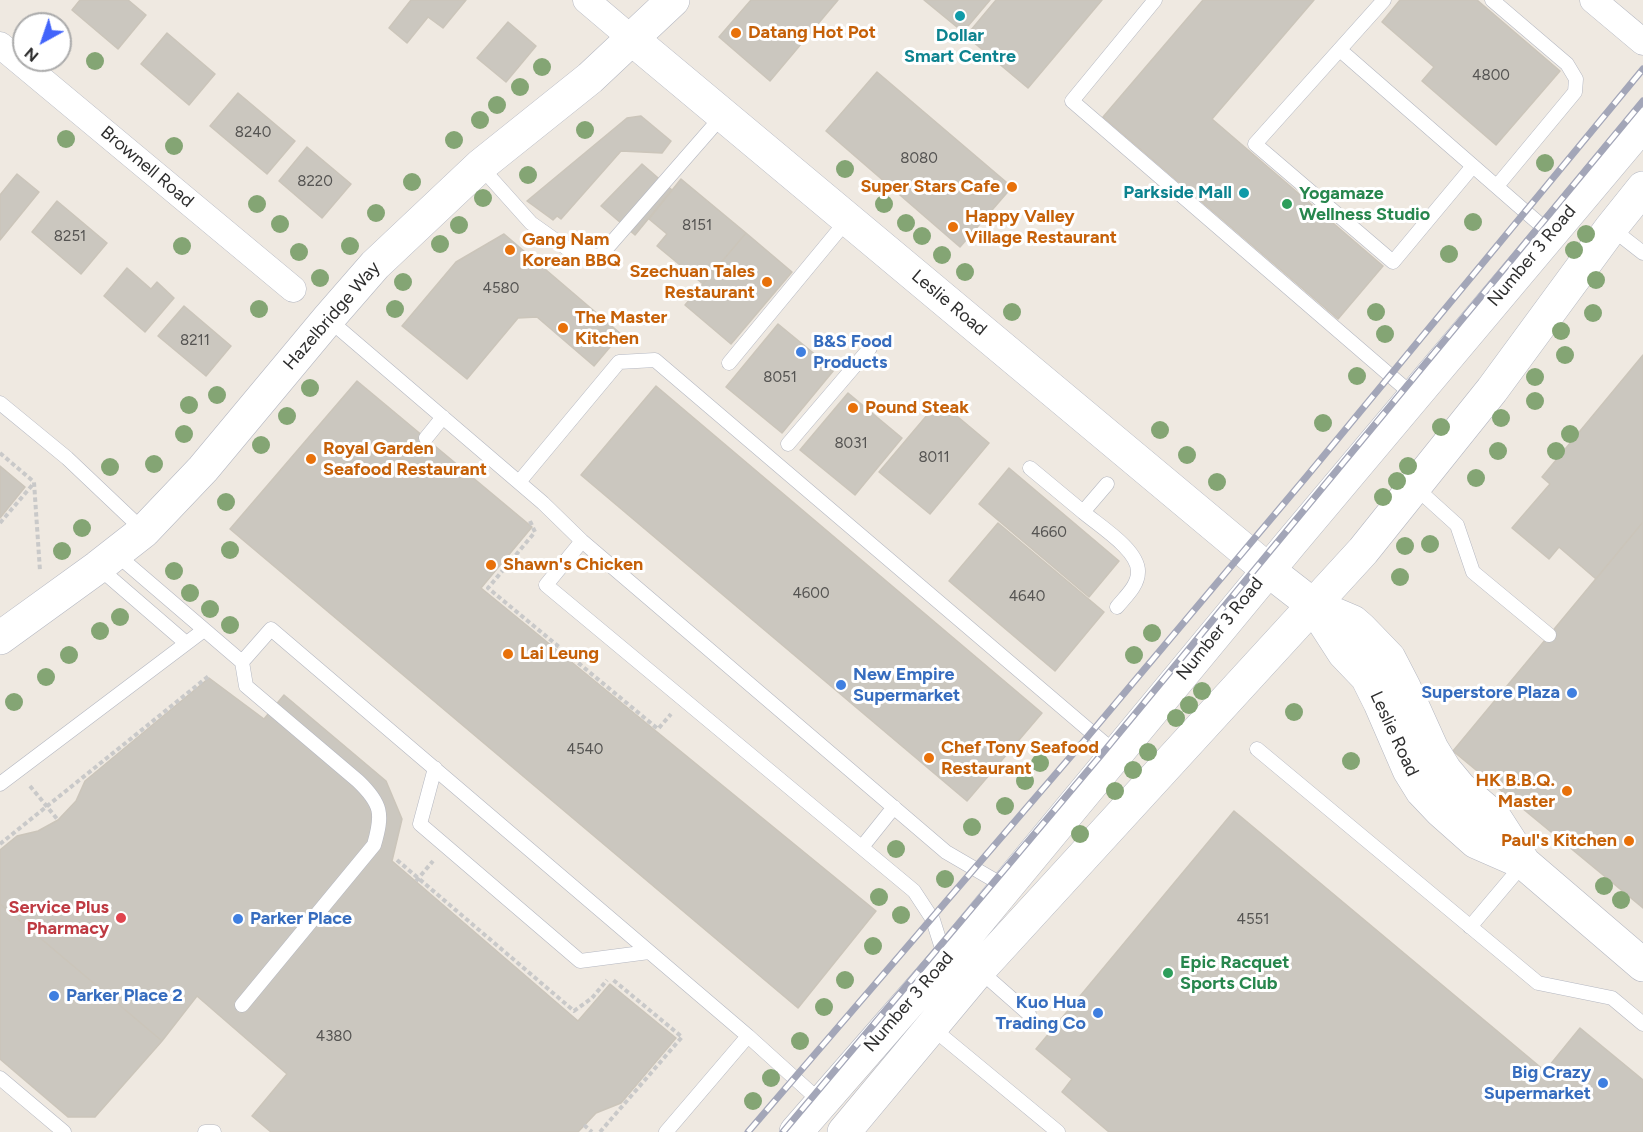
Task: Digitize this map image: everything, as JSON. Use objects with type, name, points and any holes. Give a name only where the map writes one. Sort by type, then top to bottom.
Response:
[{"type":"main road","name":"Hazelbridge Way","points":[[0,638],[144,531],[202,469],[375,265],[480,166],[590,78],[673,0]]},
{"type":"main road","name":"Leslie Road","points":[[632,39],[1268,570],[1313,605],[1353,622],[1389,658],[1432,749],[1460,788],[1495,818],[1524,863],[1643,964]]},
{"type":"main road","name":"Number 3 Road","points":[[796,1132],[946,960],[1268,570],[1643,124]]},
{"type":"main road","name":"Number 3 Road","points":[[844,1132],[979,970],[1363,551],[1492,390],[1643,188]]},
{"type":"street","name":"Leslie Road","points":[[586,0],[632,39]]},
{"type":"street","points":[[1593,0],[1643,42]]},
{"type":"street","name":"Brownell Road","points":[[0,45],[293,289]]},
{"type":"lane","points":[[1155,0],[1072,101],[1414,396]]},
{"type":"lane","points":[[1384,0],[1255,144],[1393,262],[1473,166]]},
{"type":"lane","points":[[1492,0],[1568,64],[1576,78],[1575,92],[1497,186]]},
{"type":"lane","points":[[1340,50],[1551,234]]},
{"type":"lane","points":[[480,166],[531,223],[572,252],[600,256],[723,115]]},
{"type":"lane","points":[[729,363],[849,219]]},
{"type":"lane","points":[[1611,228],[1643,253]]},
{"type":"lane","points":[[327,319],[543,502],[582,542],[946,852],[1006,887]]},
{"type":"lane","points":[[789,444],[870,348]]},
{"type":"lane","points":[[519,482],[619,362],[655,360],[1117,754]]},
{"type":"lane","points":[[0,403],[67,458],[144,531]]},
{"type":"lane","points":[[426,438],[443,417]]},
{"type":"lane","points":[[1030,468],[1131,551],[1139,571],[1134,586],[1117,607]]},
{"type":"lane","points":[[1083,512],[1107,484]]},
{"type":"lane","points":[[1415,487],[1457,525],[1473,572],[1549,635]]},
{"type":"lane","points":[[582,542],[546,585],[914,891],[933,920],[946,960]]},
{"type":"lane","points":[[107,560],[204,630],[242,662],[246,686],[374,796],[379,810],[379,828],[374,845],[242,1005]]},
{"type":"lane","points":[[107,560],[186,643]]},
{"type":"lane","points":[[242,662],[271,629],[748,1036],[821,1102]]},
{"type":"lane","points":[[0,784],[204,630]]},
{"type":"lane","points":[[1257,749],[1538,983],[1612,998],[1643,1024]]},
{"type":"lane","points":[[435,768],[420,824],[474,871],[580,961],[649,952]]},
{"type":"lane","points":[[862,847],[894,807]]},
{"type":"lane","points":[[1470,927],[1524,863]]},
{"type":"lane","points":[[979,970],[1029,1014]]},
{"type":"lane","points":[[931,1027],[1058,1132]]},
{"type":"lane","points":[[666,1132],[748,1036]]},
{"type":"lane","points":[[0,1078],[64,1132]]},
{"type":"lane","points":[[205,1132],[214,1132]]},
{"type":"path","points":[[0,453],[34,482],[40,572]]},
{"type":"path","points":[[0,523],[34,482]]},
{"type":"path","points":[[530,519],[535,532],[488,588],[658,729],[673,711]]},
{"type":"path","points":[[0,844],[210,675]]},
{"type":"path","points":[[397,860],[574,1011],[592,998],[610,976],[682,1037],[600,1132]]},
{"type":"path","points":[[584,1125],[592,1132]]},
{"type":"building","points":[[80,0],[128,0],[146,15],[118,49],[72,10]]},
{"type":"building","points":[[411,0],[466,0],[443,28],[428,17],[407,43],[389,28]]},
{"type":"building","points":[[751,0],[838,0],[770,81],[719,37]]},
{"type":"building","name":"Dollar Smart Centre","points":[[924,0],[990,0],[963,32]]},
{"type":"building","points":[[996,0],[1102,0],[1028,88],[966,36]]},
{"type":"building","name":"Parkside Mall","points":[[1203,0],[1314,0],[1212,119],[1383,266],[1338,319],[1103,117]]},
{"type":"building","points":[[1400,0],[1477,0],[1560,71],[1496,145],[1422,81],[1434,67],[1382,22]]},
{"type":"building","points":[[508,22],[536,46],[506,82],[477,58]]},
{"type":"building","points":[[167,33],[215,74],[189,105],[141,64]]},
{"type":"building","points":[[877,72],[1012,187],[960,247],[826,131]]},
{"type":"building","points":[[238,93],[295,141],[267,174],[210,126]]},
{"type":"building","points":[[641,116],[671,141],[662,153],[621,151],[561,219],[557,216],[553,220],[527,201],[627,118]]},
{"type":"building","points":[[307,147],[351,184],[322,218],[279,181]]},
{"type":"building","points":[[642,164],[672,190],[635,235],[601,206]]},
{"type":"building","points":[[17,174],[39,192],[0,240],[0,195]]},
{"type":"building","points":[[681,179],[746,233],[703,284],[657,246],[667,234],[649,219]]},
{"type":"building","points":[[57,201],[107,243],[81,274],[32,232]]},
{"type":"building","points":[[746,233],[792,272],[731,344],[685,305]]},
{"type":"building","points":[[504,234],[621,334],[594,366],[537,317],[518,318],[467,379],[402,326],[456,262]]},
{"type":"building","points":[[127,268],[151,289],[157,282],[174,298],[145,332],[104,296]]},
{"type":"building","points":[[184,306],[231,346],[206,376],[158,336]]},
{"type":"building","points":[[778,324],[834,370],[782,433],[726,387]]},
{"type":"building","points":[[1643,355],[1643,522],[1596,579],[1559,547],[1549,559],[1512,528],[1550,484],[1542,477]]},
{"type":"building","points":[[357,381],[532,527],[481,588],[876,911],[798,1008],[230,529]]},
{"type":"building","points":[[656,386],[1042,713],[967,801],[581,475]]},
{"type":"building","points":[[848,393],[902,438],[855,495],[800,450]]},
{"type":"building","points":[[939,401],[989,443],[930,514],[879,472]]},
{"type":"building","points":[[0,466],[25,487],[0,518]]},
{"type":"building","points":[[1009,468],[1119,561],[1089,597],[979,504]]},
{"type":"building","name":"Superstore Plaza","points":[[1643,522],[1643,908],[1453,751]]},
{"type":"building","points":[[998,523],[1104,612],[1055,671],[949,581]]},
{"type":"building","name":"Parker Place","points":[[209,678],[264,719],[284,695],[386,781],[402,819],[392,861],[578,1021],[610,984],[676,1038],[621,1103],[596,1113],[578,1132],[271,1132],[252,1116],[287,1074],[197,996],[162,1041],[0,904],[0,850],[17,836],[38,831],[58,820],[76,801],[85,781]]},
{"type":"building","points":[[1234,811],[1545,1071],[1580,1028],[1643,1080],[1643,1132],[1109,1132],[1062,1092],[1072,1079],[1036,1049]]},
{"type":"building","name":"Parker Place 2","points":[[0,904],[162,1041],[95,1117],[68,1117],[0,1059]]},
{"type":"railway","points":[[748,1132],[1084,741],[1307,476],[1643,69]]},
{"type":"railway","points":[[783,1132],[1101,755],[1643,101]]},
{"type":"place","name":"Dollar Smart Centre","points":[[960,16]]},
{"type":"place","name":"Datang Hot Pot","points":[[736,33]]},
{"type":"place","name":"Super Stars Cafe","points":[[1012,187]]},
{"type":"place","name":"Parkside Mall","points":[[1244,193]]},
{"type":"place","name":"Yogamaze Wellness Studio","points":[[1287,204]]},
{"type":"place","name":"Happy Valley Village Restaurant","points":[[953,227]]},
{"type":"place","name":"Gang Nam Korean BBQ","points":[[510,250]]},
{"type":"place","name":"Szechuan Tales Restaurant","points":[[767,282]]},
{"type":"place","name":"The Master Kitchen","points":[[563,328]]},
{"type":"place","name":"B&S Food Products","points":[[801,352]]},
{"type":"place","name":"Pound Steak","points":[[853,408]]},
{"type":"place","name":"Royal Garden Seafood Restaurant","points":[[311,459]]},
{"type":"place","name":"Shawn's Chicken","points":[[491,565]]},
{"type":"place","name":"Lai Leung","points":[[508,654]]},
{"type":"place","name":"New Empire Supermarket","points":[[841,685]]},
{"type":"place","name":"Superstore Plaza","points":[[1572,693]]},
{"type":"place","name":"Chef Tony Seafood Restaurant","points":[[929,758]]},
{"type":"place","name":"HK B.B.Q. Master","points":[[1567,791]]},
{"type":"place","name":"Paul's Kitchen","points":[[1629,841]]},
{"type":"place","name":"Service Plus Pharmacy","points":[[121,918]]},
{"type":"place","name":"Parker Place","points":[[238,919]]},
{"type":"place","name":"Epic Racquet Sports Club","points":[[1168,973]]},
{"type":"place","name":"Parker Place 2","points":[[54,996]]},
{"type":"place","name":"Kuo Hua Trading Co","points":[[1098,1013]]},
{"type":"place","name":"Big Crazy Supermarket","points":[[1603,1083]]}]
